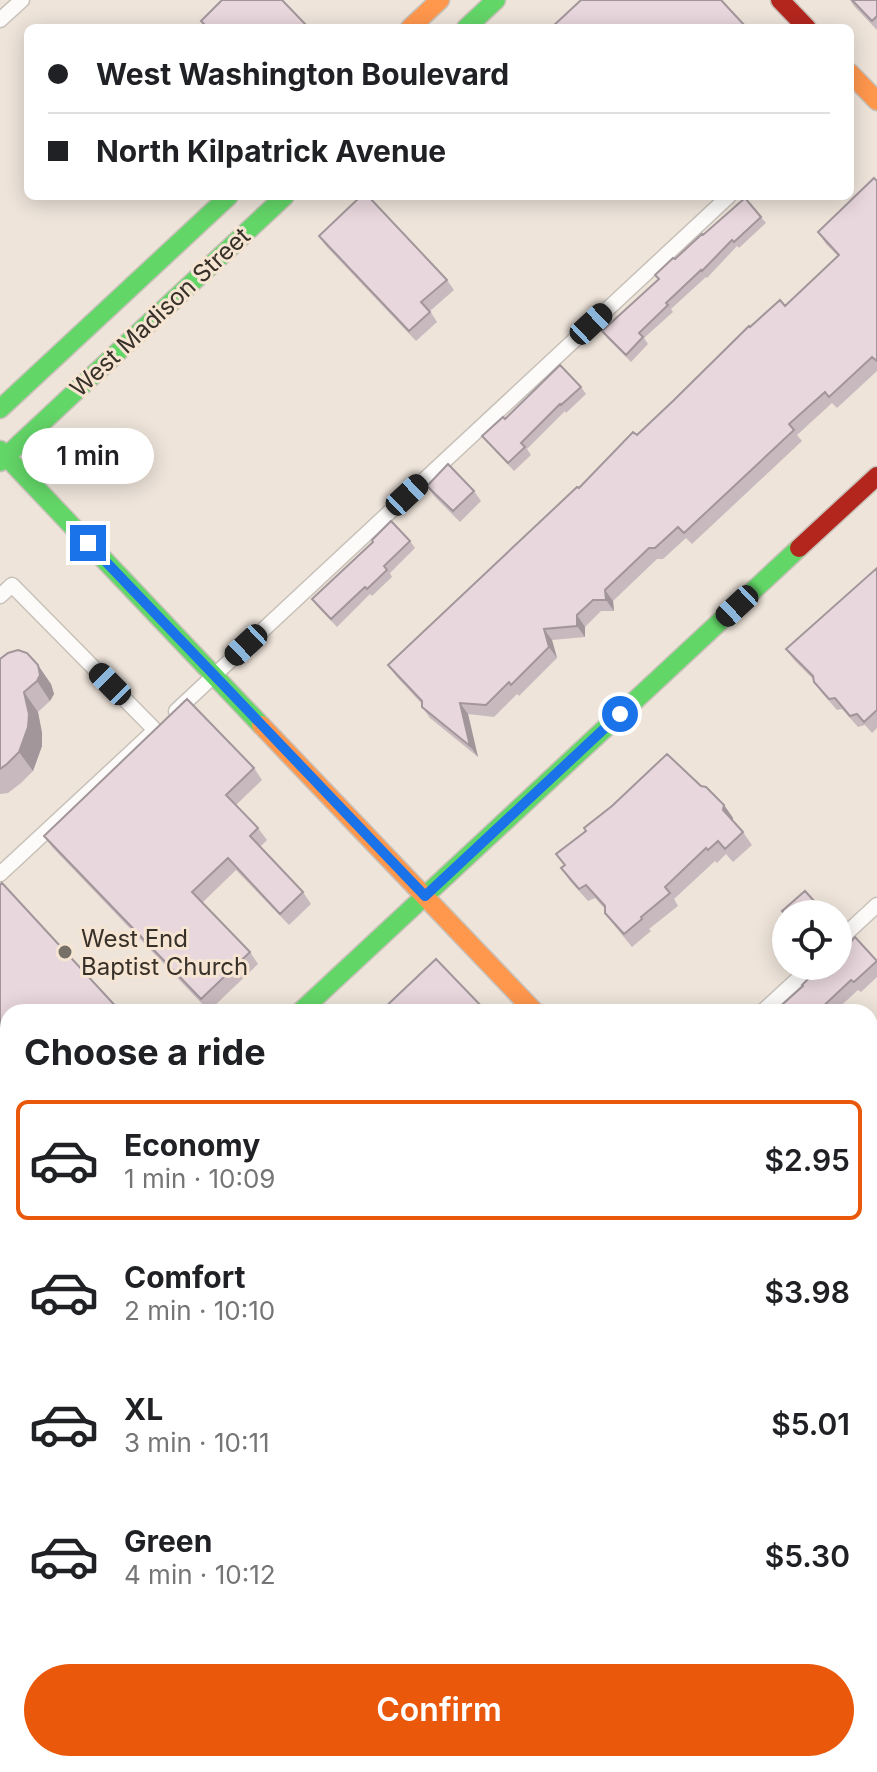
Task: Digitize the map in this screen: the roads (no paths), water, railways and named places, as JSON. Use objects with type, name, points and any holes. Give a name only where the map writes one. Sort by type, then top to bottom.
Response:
[{"type":"street","points":[[414,24],[440,0]]},
{"type":"street","points":[[470,24],[496,0]]},
{"type":"street","points":[[780,0],[803,19]]},
{"type":"street","points":[[855,76],[877,101]]},
{"type":"street","name":"West Madison Street","points":[[0,409],[225,200]]},
{"type":"street","name":"West Madison Street","points":[[2,456],[281,200]]},
{"type":"street","points":[[2,456],[527,1004]]},
{"type":"street","points":[[309,1004],[877,476]]},
{"type":"lane","points":[[0,20],[22,0]]},
{"type":"lane","points":[[0,874],[725,200]]},
{"type":"lane","points":[[0,596],[12,585],[155,730]]},
{"type":"lane","points":[[852,928],[877,905]]},
{"type":"lane","points":[[771,1004],[797,980]]},
{"type":"place","name":"West End Baptist Church","points":[[65,952]]}]
